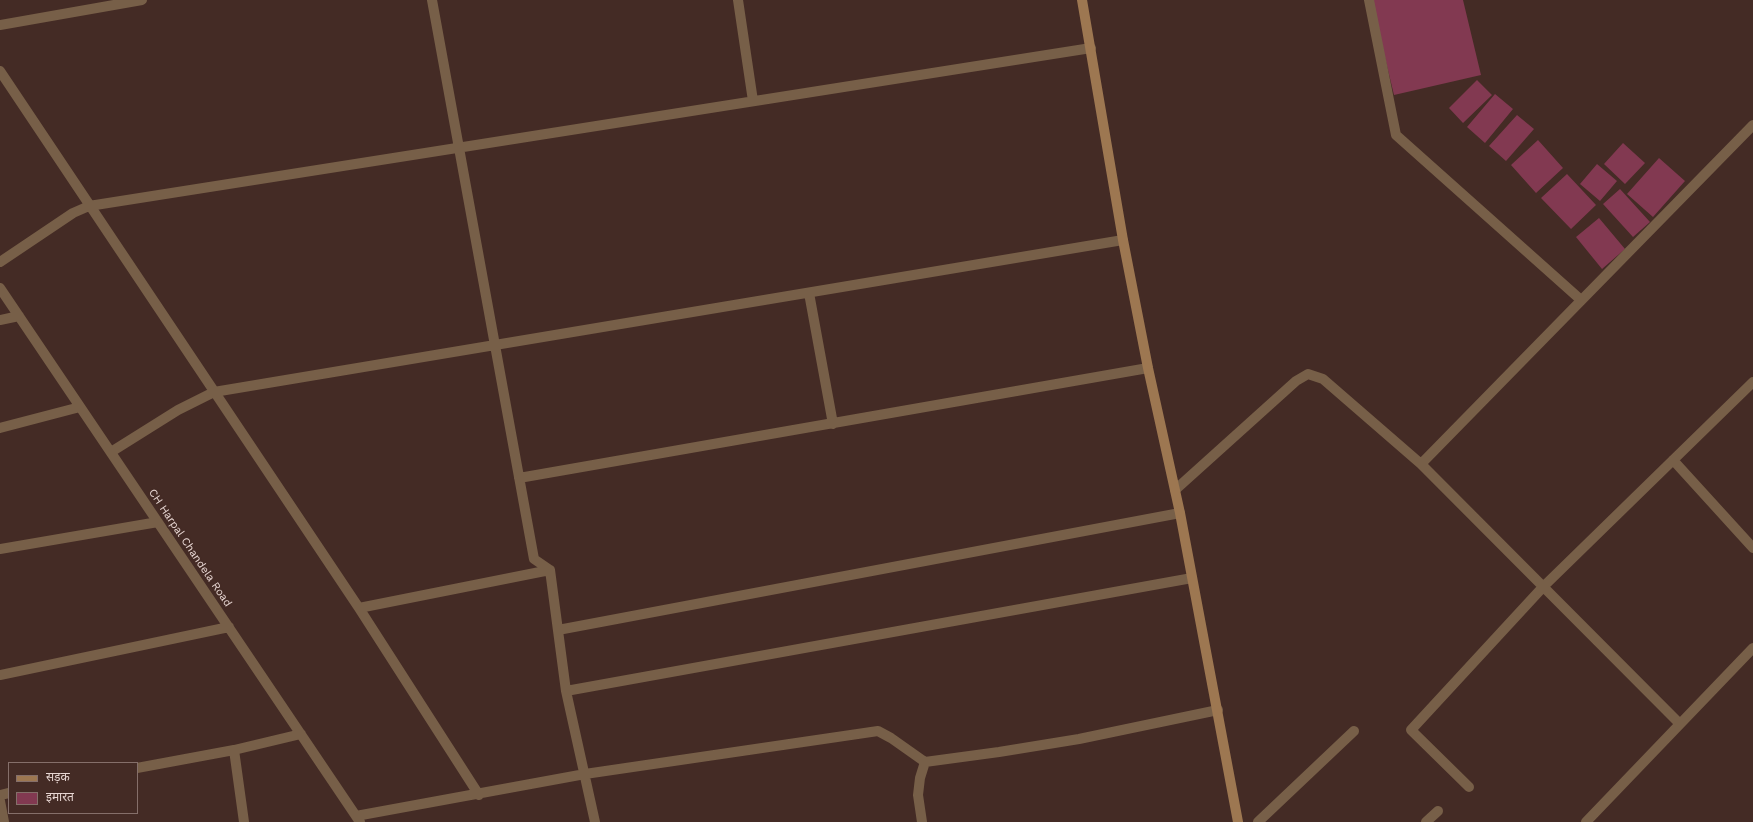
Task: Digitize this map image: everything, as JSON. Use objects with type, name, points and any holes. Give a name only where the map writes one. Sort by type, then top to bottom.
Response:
[{"type":"street","points":[[0,25],[142,0]]},
{"type":"street","points":[[432,0],[534,559],[550,570],[566,691],[595,822]]},
{"type":"street","points":[[738,0],[753,101]]},
{"type":"street","points":[[1082,0],[1123,240],[1148,368],[1180,513],[1238,822]]},
{"type":"street","points":[[1369,0],[1396,135],[1581,300]]},
{"type":"street","points":[[0,262],[73,213],[89,206],[1091,48]]},
{"type":"street","points":[[0,71],[359,608],[479,794]]},
{"type":"street","points":[[1421,464],[1753,125]]},
{"type":"street","points":[[111,452],[178,410],[214,392],[1123,240]]},
{"type":"street","name":"CH Harpal Chandela Road","points":[[0,288],[358,819]]},
{"type":"street","points":[[809,293],[833,424]]},
{"type":"street","points":[[0,320],[19,316]]},
{"type":"street","points":[[519,478],[1148,368]]},
{"type":"street","points":[[1175,490],[1296,381],[1308,374],[1323,379],[1421,464],[1679,723]]},
{"type":"street","points":[[1469,787],[1411,730],[1543,587],[1753,382]]},
{"type":"street","points":[[0,428],[80,407]]},
{"type":"street","points":[[1673,460],[1753,548]]},
{"type":"street","points":[[558,630],[1180,513]]},
{"type":"street","points":[[0,549],[158,522]]},
{"type":"street","points":[[359,608],[550,570]]},
{"type":"street","points":[[566,691],[1192,578]]},
{"type":"street","points":[[0,675],[229,627]]},
{"type":"street","points":[[1586,822],[1679,723],[1753,648]]},
{"type":"street","points":[[358,819],[585,774],[878,731],[891,738],[925,762],[1079,739],[1218,710]]},
{"type":"street","points":[[1258,822],[1354,731]]},
{"type":"street","points":[[138,768],[234,750],[301,734]]},
{"type":"street","points":[[234,750],[244,822]]},
{"type":"street","points":[[922,822],[918,795],[920,778],[925,762]]},
{"type":"street","points":[[0,801],[4,822]]},
{"type":"street","points":[[1426,822],[1438,811]]},
{"type":"building","points":[[1371,0],[1463,0],[1481,75],[1394,95]]},
{"type":"building","points":[[1477,80],[1492,95],[1463,123],[1449,108]]},
{"type":"building","points":[[1495,94],[1513,109],[1485,143],[1467,127]]},
{"type":"building","points":[[1517,115],[1534,129],[1506,161],[1489,146]]},
{"type":"building","points":[[1538,140],[1563,168],[1536,193],[1511,165]]},
{"type":"building","points":[[1623,143],[1645,163],[1625,184],[1604,164]]},
{"type":"building","points":[[1659,158],[1685,181],[1653,217],[1627,194]]},
{"type":"building","points":[[1597,164],[1617,181],[1600,201],[1580,184]]},
{"type":"building","points":[[1567,174],[1596,205],[1571,229],[1541,198]]},
{"type":"building","points":[[1620,189],[1650,222],[1633,237],[1603,204]]},
{"type":"building","points":[[1599,218],[1625,249],[1602,269],[1576,237]]}]
